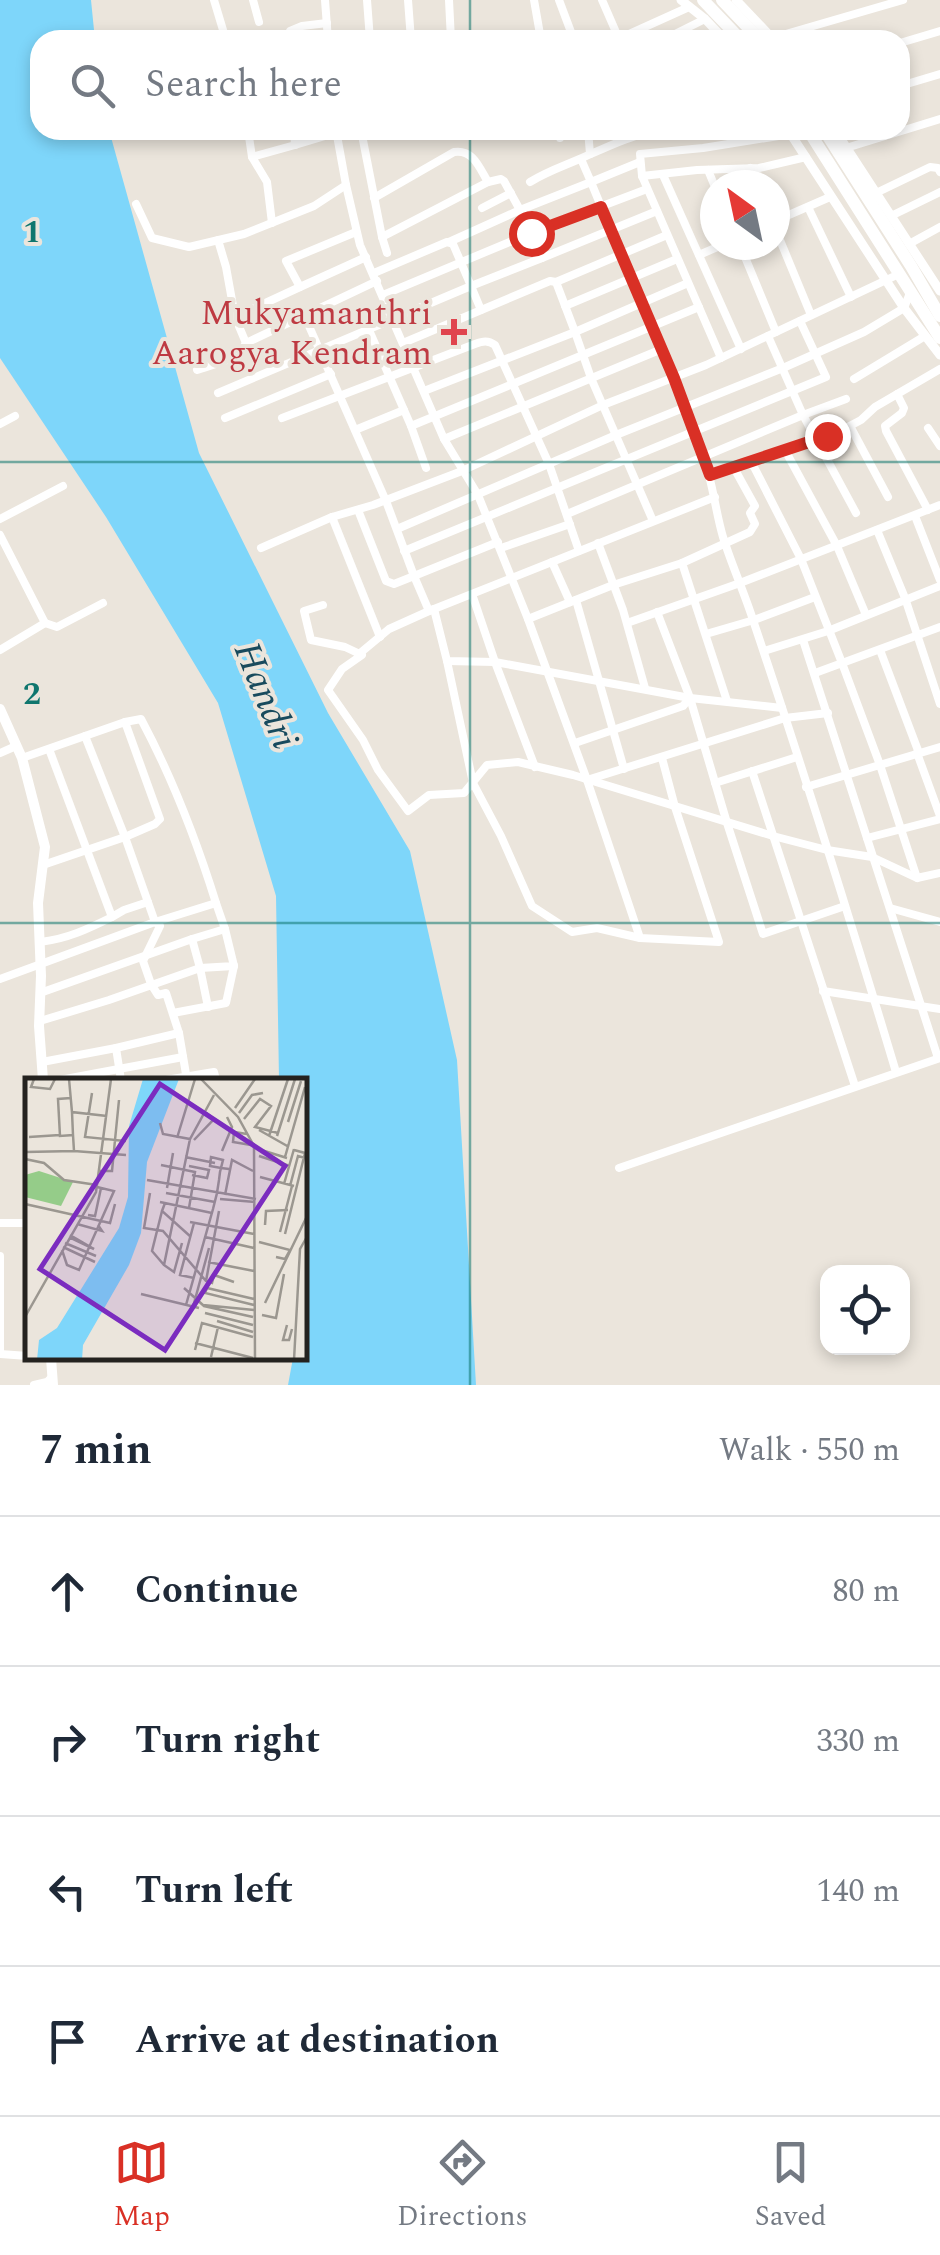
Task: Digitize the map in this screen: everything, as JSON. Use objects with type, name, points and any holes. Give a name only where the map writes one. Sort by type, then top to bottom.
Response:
[{"type":"highway","points":[[703,0],[732,30]]},
{"type":"highway","points":[[722,0],[757,30]]},
{"type":"highway","points":[[814,140],[892,277],[915,287]]},
{"type":"highway","points":[[830,140],[915,287],[934,305],[940,338]]},
{"type":"highway","points":[[915,287],[925,268]]},
{"type":"highway","points":[[934,305],[940,355]]},
{"type":"main road","points":[[0,709],[22,758],[45,848],[38,902],[42,1078]]},
{"type":"street","points":[[214,0],[223,30]]},
{"type":"street","points":[[254,0],[260,22]]},
{"type":"street","points":[[325,0],[327,30]]},
{"type":"street","points":[[367,0],[369,30]]},
{"type":"street","points":[[408,0],[411,30]]},
{"type":"street","points":[[449,0],[450,30]]},
{"type":"street","points":[[534,0],[540,30]]},
{"type":"street","points":[[559,0],[570,30]]},
{"type":"street","points":[[602,0],[614,30]]},
{"type":"street","points":[[738,2],[751,0]]},
{"type":"street","points":[[799,30],[903,0]]},
{"type":"street","points":[[738,2],[761,30]]},
{"type":"street","points":[[634,30],[685,4],[715,30]]},
{"type":"street","points":[[684,30],[705,19]]},
{"type":"street","points":[[293,30],[327,24]]},
{"type":"street","points":[[910,40],[940,31]]},
{"type":"street","points":[[910,83],[940,74]]},
{"type":"street","points":[[910,128],[940,118]]},
{"type":"street","points":[[249,140],[252,157],[267,182],[272,223]]},
{"type":"street","points":[[295,140],[295,145]]},
{"type":"street","points":[[252,157],[311,140]]},
{"type":"street","points":[[340,140],[356,232],[444,439],[478,495],[499,545],[575,743],[640,938]]},
{"type":"street","points":[[363,140],[386,253]]},
{"type":"street","points":[[587,140],[591,182],[704,456],[725,542],[754,620],[896,1072]]},
{"type":"street","points":[[530,182],[621,140]]},
{"type":"street","points":[[721,358],[647,189],[640,154],[746,140]]},
{"type":"street","points":[[795,140],[830,197],[892,277],[904,308],[940,355]]},
{"type":"street","points":[[841,140],[925,268],[934,305]]},
{"type":"street","points":[[846,148],[871,140]]},
{"type":"street","points":[[374,198],[462,150],[470,154],[488,182]]},
{"type":"street","points":[[708,170],[750,168],[806,157]]},
{"type":"street","points":[[197,370],[236,356],[246,343],[375,277],[520,210],[640,162]]},
{"type":"street","points":[[876,193],[930,168],[940,172]]},
{"type":"street","points":[[642,176],[700,171]]},
{"type":"street","points":[[663,175],[741,349]]},
{"type":"street","points":[[382,237],[501,178],[542,258]]},
{"type":"street","points":[[136,204],[152,238],[188,247],[244,234],[314,206],[346,185]]},
{"type":"street","points":[[383,296],[647,189]]},
{"type":"street","points":[[482,208],[511,192]]},
{"type":"street","points":[[890,216],[940,192]]},
{"type":"street","points":[[790,217],[830,197]]},
{"type":"street","points":[[808,207],[851,297]]},
{"type":"street","points":[[218,392],[657,211]]},
{"type":"street","points":[[909,244],[940,227]]},
{"type":"street","points":[[300,287],[286,261],[356,232]]},
{"type":"street","points":[[403,343],[667,235]]},
{"type":"street","points":[[218,240],[235,317],[246,343]]},
{"type":"street","points":[[450,242],[481,310]]},
{"type":"street","points":[[235,317],[366,257]]},
{"type":"street","points":[[565,306],[678,259]]},
{"type":"street","points":[[745,260],[782,368],[815,440],[856,513]]},
{"type":"street","points":[[789,260],[811,316]]},
{"type":"street","points":[[260,548],[462,472],[603,405],[741,349],[892,277]]},
{"type":"street","points":[[556,282],[591,378],[653,521]]},
{"type":"street","points":[[424,391],[688,283]]},
{"type":"street","points":[[396,529],[864,332],[904,308],[915,287]]},
{"type":"street","points":[[410,426],[699,307]]},
{"type":"street","points":[[305,316],[431,610],[447,662],[473,782],[532,906],[572,932],[597,928],[640,938],[720,942],[662,758]]},
{"type":"street","points":[[404,551],[826,376],[800,321]]},
{"type":"street","points":[[369,330],[426,468]]},
{"type":"street","points":[[854,379],[925,336]]},
{"type":"street","points":[[282,418],[484,340],[495,345],[503,361],[558,486],[579,551]]},
{"type":"street","points":[[444,439],[662,349]]},
{"type":"street","points":[[710,475],[850,426],[874,407],[940,369]]},
{"type":"street","points":[[224,418],[331,374]]},
{"type":"street","points":[[896,394],[904,408],[885,426],[886,431],[928,510]]},
{"type":"street","points":[[567,514],[846,399]]},
{"type":"street","points":[[355,430],[404,410]]},
{"type":"street","points":[[0,424],[16,416]]},
{"type":"street","points":[[850,426],[888,497]]},
{"type":"street","points":[[928,428],[940,446]]},
{"type":"street","points":[[785,450],[836,546],[866,615]]},
{"type":"street","points":[[748,462],[801,559],[880,764],[917,878]]},
{"type":"street","points":[[528,619],[682,563],[750,532],[755,524],[750,513],[756,506],[734,468]]},
{"type":"street","points":[[0,520],[63,486]]},
{"type":"street","points":[[715,497],[389,629],[342,669],[328,690],[408,810],[429,796],[464,793],[487,765],[518,762],[774,836],[872,857],[917,878],[940,874]]},
{"type":"street","points":[[626,623],[940,506]]},
{"type":"street","points":[[358,510],[386,580],[394,584],[499,545],[570,524]]},
{"type":"street","points":[[764,651],[828,631],[940,583],[915,516]]},
{"type":"street","points":[[332,518],[380,637]]},
{"type":"street","points":[[878,530],[940,704]]},
{"type":"street","points":[[0,535],[46,623],[56,627],[103,603]]},
{"type":"street","points":[[598,543],[645,688]]},
{"type":"street","points":[[552,562],[573,601],[624,769]]},
{"type":"street","points":[[682,563],[727,701]]},
{"type":"street","points":[[472,594],[535,767]]},
{"type":"street","points":[[706,634],[814,597]]},
{"type":"street","points":[[323,605],[304,611],[312,640],[360,654]]},
{"type":"street","points":[[657,612],[690,698],[764,934],[845,906]]},
{"type":"street","points":[[0,650],[46,623]]},
{"type":"street","points":[[815,673],[940,627]]},
{"type":"street","points":[[619,1168],[939,1058],[804,640]]},
{"type":"street","points":[[867,838],[940,817],[880,650]]},
{"type":"street","points":[[447,662],[495,662],[690,698],[782,708]]},
{"type":"street","points":[[575,743],[684,706],[690,698]]},
{"type":"street","points":[[588,780],[784,718],[828,713]]},
{"type":"street","points":[[22,758],[141,719],[184,808],[234,966],[226,1003],[173,1013]]},
{"type":"street","points":[[43,865],[125,837],[160,819],[125,722]]},
{"type":"street","points":[[85,736],[155,922],[160,926],[144,961],[158,995],[166,993],[186,1078],[214,1072],[216,1078]]},
{"type":"street","points":[[0,752],[16,746]]},
{"type":"street","points":[[49,748],[112,917]]},
{"type":"street","points":[[806,787],[940,748]]},
{"type":"street","points":[[715,783],[797,757]]},
{"type":"street","points":[[752,771],[855,1086]]},
{"type":"street","points":[[929,785],[940,782]]},
{"type":"street","points":[[40,942],[78,934],[148,902]]},
{"type":"street","points":[[0,979],[155,922],[216,904]]},
{"type":"street","points":[[890,908],[940,922]]},
{"type":"street","points":[[40,993],[225,929]]},
{"type":"street","points":[[192,940],[208,1007]]},
{"type":"street","points":[[40,1020],[200,968],[234,966]]},
{"type":"street","points":[[824,991],[940,1009]]},
{"type":"street","points":[[42,1062],[178,1033]]},
{"type":"street","points":[[116,1048],[121,1078]]},
{"type":"street","points":[[71,1078],[183,1057]]},
{"type":"street","points":[[0,1256],[0,1354],[25,1356]]},
{"type":"street","points":[[34,1385],[52,1381]]},
{"type":"water","name":"Handri","points":[[0,0],[91,0],[94,30],[30,30],[30,140],[112,140],[199,453],[328,713],[410,851],[457,1060],[476,1385],[288,1385],[293,1360],[308,1360],[308,1078],[279,1078],[276,896],[218,703],[106,517],[0,358]]},
{"type":"place","name":"Mukyamanthri Aarogya Kendram","points":[[454,332]]},
{"type":"route","points":[[531,233],[601,207],[674,378],[710,475],[827,436]]}]
